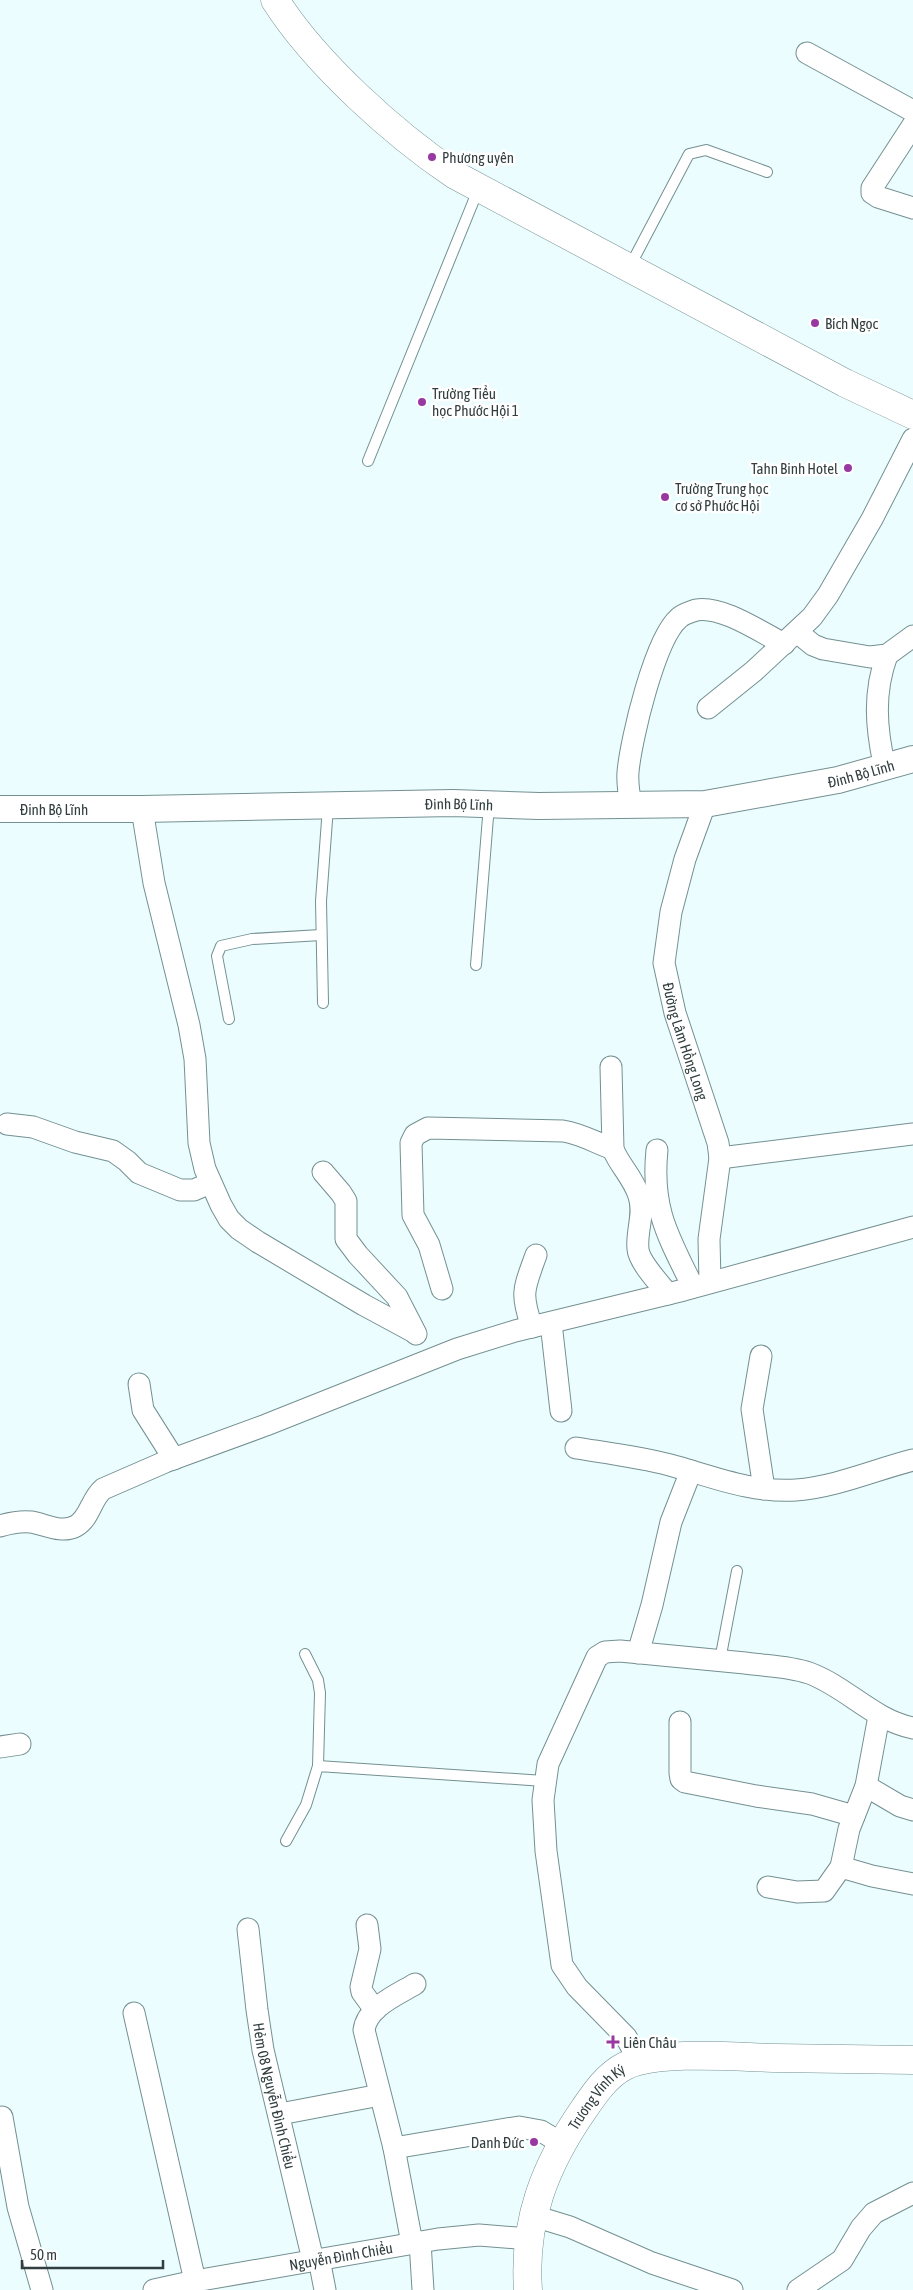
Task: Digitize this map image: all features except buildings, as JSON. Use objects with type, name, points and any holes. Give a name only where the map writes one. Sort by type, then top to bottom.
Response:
[{"type":"main road","points":[[275,0],[312,48],[361,98],[434,161],[478,189],[845,383],[913,415]]},
{"type":"main road","name":"Trương Vĩnh Ký","points":[[528,2290],[531,2227],[545,2177],[561,2143],[605,2081],[626,2066],[639,2062],[675,2057],[724,2056],[913,2060]]},
{"type":"street","points":[[807,53],[913,110]]},
{"type":"street","points":[[913,124],[872,188],[872,193],[878,197],[913,208]]},
{"type":"street","points":[[708,708],[812,617],[833,587],[872,519],[913,439]]},
{"type":"street","points":[[631,806],[628,771],[636,726],[650,676],[664,642],[679,618],[698,610],[713,612],[730,616],[837,653],[870,657],[887,655],[913,636]]},
{"type":"street","points":[[885,768],[879,741],[876,708],[881,673],[887,655]]},
{"type":"street","name":"Đinh Bộ Lĩnh","points":[[0,809],[489,804],[631,806],[705,804],[838,780],[913,759]]},
{"type":"street","name":"Đường Lâm Hồng Long","points":[[702,1284],[720,1158],[710,1117],[671,999],[664,963],[671,912],[685,859],[705,804]]},
{"type":"street","points":[[142,809],[154,883],[189,1025],[195,1059],[199,1144],[210,1184],[229,1219],[239,1229],[364,1305],[414,1332]]},
{"type":"street","points":[[611,1067],[613,1149],[632,1177],[640,1198],[642,1209],[639,1256],[668,1294]]},
{"type":"street","points":[[7,1124],[34,1127],[74,1142],[113,1152],[127,1161],[139,1173],[180,1190],[194,1190],[210,1184]]},
{"type":"street","points":[[442,1289],[429,1245],[413,1215],[411,1143],[416,1135],[428,1128],[563,1131],[581,1134],[595,1143],[613,1149]]},
{"type":"street","points":[[720,1158],[913,1134]]},
{"type":"street","points":[[657,1150],[655,1176],[661,1219],[702,1284]]},
{"type":"street","points":[[323,1172],[346,1201],[346,1239],[358,1255],[394,1293],[414,1332],[434,1356]]},
{"type":"street","points":[[0,1526],[28,1522],[55,1529],[76,1526],[84,1518],[96,1494],[103,1489],[174,1459],[332,1399],[434,1356],[542,1325],[668,1294],[913,1227]]},
{"type":"street","points":[[536,1254],[523,1297],[542,1325],[561,1411]]},
{"type":"street","points":[[761,1356],[752,1409],[764,1489]]},
{"type":"street","points":[[139,1384],[143,1410],[174,1459]]},
{"type":"street","points":[[576,1448],[651,1461],[736,1485],[764,1489],[796,1490],[816,1487],[885,1470],[913,1460]]},
{"type":"street","points":[[638,1653],[652,1605],[671,1522],[691,1471]]},
{"type":"street","points":[[639,2062],[626,2037],[577,1987],[562,1965],[546,1851],[544,1781],[556,1746],[598,1657],[601,1654],[612,1651],[720,1660],[793,1669],[809,1673],[845,1692],[879,1716],[913,1728]]},
{"type":"street","points":[[768,1887],[797,1892],[824,1891],[841,1867],[845,1841],[866,1786],[879,1716]]},
{"type":"street","points":[[680,1722],[680,1773],[681,1779],[686,1782],[812,1804],[854,1816]]},
{"type":"street","points":[[866,1786],[900,1806],[913,1810]]},
{"type":"street","points":[[841,1867],[872,1876],[913,1884]]},
{"type":"street","points":[[367,1925],[370,1949],[361,1987],[362,1992],[375,2010]]},
{"type":"street","name":"Hẻm 08 Nguyễn Đình Chiểu","points":[[248,1929],[262,2042],[325,2290]]},
{"type":"street","points":[[415,1984],[375,2010],[368,2017],[364,2030],[416,2243],[423,2290]]},
{"type":"street","points":[[134,2013],[186,2285]]},
{"type":"street","points":[[280,2114],[380,2095]]},
{"type":"street","points":[[394,2148],[519,2127],[540,2131],[561,2143]]},
{"type":"street","points":[[2,2129],[18,2207],[42,2290]]},
{"type":"street","points":[[798,2290],[842,2260],[861,2228],[874,2213],[913,2193]]},
{"type":"street","name":"Nguyễn Đình Chiểu","points":[[154,2290],[416,2243],[531,2227],[570,2226],[652,2263],[732,2290]]},
{"type":"lane","points":[[629,269],[689,154],[706,150],[767,172]]},
{"type":"lane","points":[[368,460],[478,189]]},
{"type":"lane","points":[[476,965],[489,804]]},
{"type":"lane","points":[[323,1003],[321,935],[328,806]]},
{"type":"lane","points":[[229,1019],[217,956],[221,946],[252,939],[321,935]]},
{"type":"lane","points":[[720,1660],[737,1571]]},
{"type":"lane","points":[[286,1841],[306,1806],[318,1766],[320,1693],[318,1680],[305,1654]]},
{"type":"lane","points":[[318,1766],[544,1781]]},
{"type":"place","name":"Phương uyên","points":[[432,157]]},
{"type":"place","name":"Bích Ngọc","points":[[815,323]]},
{"type":"place","name":"Trường Tiểu học Phước Hội 1","points":[[422,402]]},
{"type":"place","name":"Tahn Binh Hotel","points":[[848,468]]},
{"type":"place","name":"Trường Trung học cơ sở Phước Hội","points":[[665,497]]},
{"type":"place","name":"Liên Châu","points":[[613,2042]]},
{"type":"place","name":"Danh Đức","points":[[534,2142]]}]
